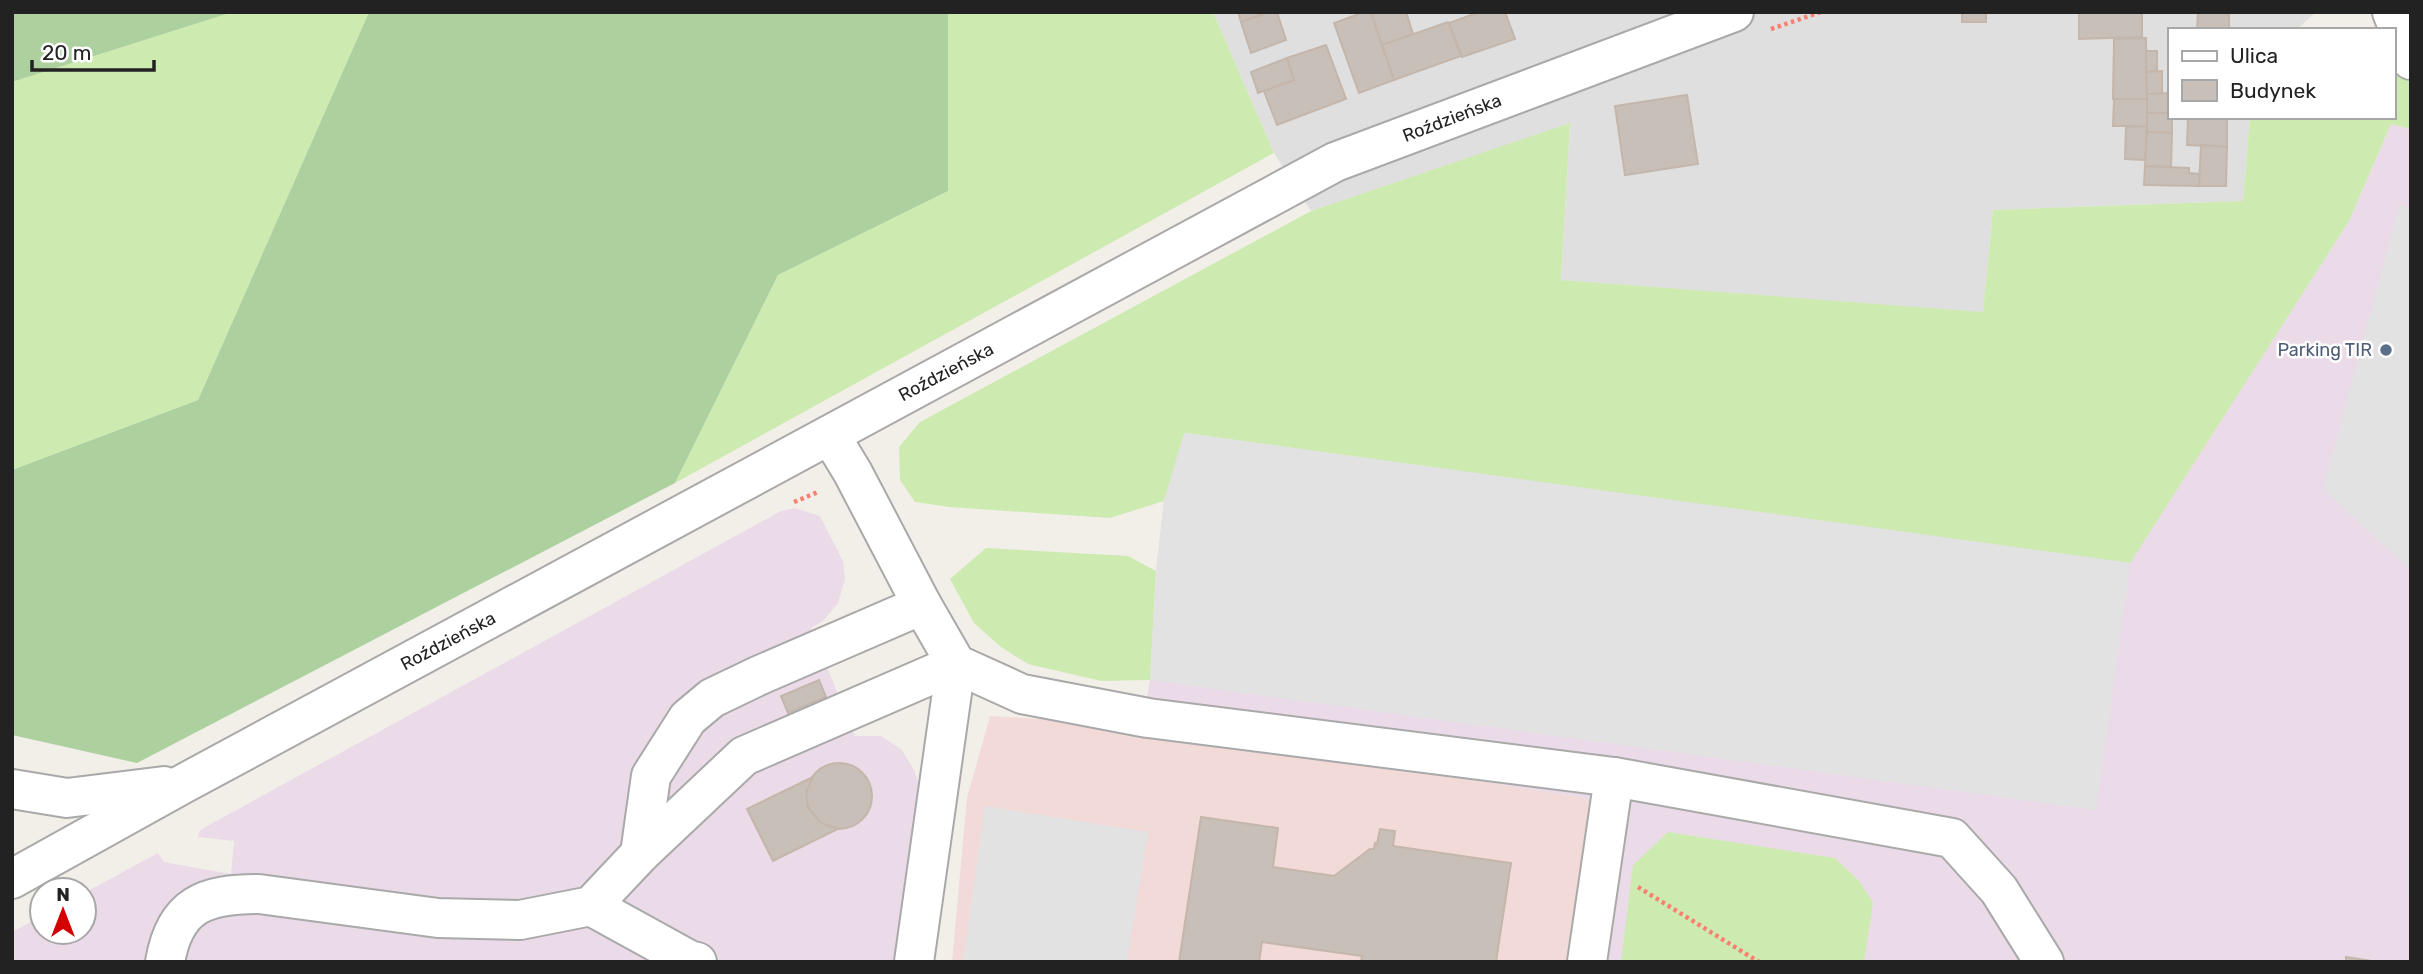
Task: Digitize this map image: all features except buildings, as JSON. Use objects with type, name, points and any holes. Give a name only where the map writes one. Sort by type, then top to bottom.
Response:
[{"type":"street","name":"Roździeńska","points":[[12,879],[1335,162],[1734,12]]},
{"type":"street","points":[[2392,12],[2411,60]]},
{"type":"street","points":[[830,435],[956,664],[1022,694],[1147,718],[1614,777],[1952,838],[1999,890],[2044,962]]},
{"type":"street","points":[[640,854],[652,776],[688,718],[712,698],[922,605]]},
{"type":"street","points":[[165,962],[169,941],[180,918],[206,901],[231,894],[259,894],[438,918],[520,920],[591,906],[640,854],[744,757],[956,664]]},
{"type":"street","points":[[914,962],[956,664]]},
{"type":"street","points":[[1587,962],[1614,777]]},
{"type":"street","name":"Roździeńska","points":[[12,789],[67,798],[183,784]]},
{"type":"street","points":[[591,906],[696,962]]},
{"type":"path","points":[[1601,864],[1759,962]]},
{"type":"shaded area","points":[[1213,12],[2316,12],[2298,28],[2168,28],[2168,119],[2250,119],[2243,201],[1993,210],[1983,313],[1561,280],[1570,124],[1311,211],[1274,153]]},
{"type":"shaded area","points":[[2391,124],[2411,129],[2411,962],[1602,962],[1620,804],[1142,725],[1150,680],[1156,571],[1164,501],[1184,433],[2130,562],[2349,221]]},
{"type":"shaded area","name":"Parking TIR","points":[[2400,204],[2411,211],[2411,570],[2323,489]]},
{"type":"shaded area","points":[[1184,433],[2130,563],[2096,810],[1150,680],[1156,571],[1164,501]]},
{"type":"shaded area","points":[[795,508],[820,516],[843,561],[845,579],[838,603],[823,621],[811,628],[855,736],[881,736],[902,750],[914,770],[921,791],[896,962],[12,962],[12,932],[28,923],[28,946],[98,946],[98,885],[158,853],[164,862],[231,874],[234,841],[198,837],[200,830],[781,511]]},
{"type":"shaded area","points":[[990,716],[1142,725],[1621,804],[1602,962],[952,962],[967,798]]},
{"type":"shaded area","points":[[2411,736],[2411,898],[2408,895]]},
{"type":"shaded area","points":[[985,806],[1148,832],[1127,962],[963,962]]},
{"type":"green space","points":[[12,12],[233,12],[12,82]]},
{"type":"green space","points":[[233,12],[369,12],[198,400],[12,470],[12,82]]},
{"type":"green space","points":[[369,12],[948,12],[948,191],[778,275],[675,483],[137,763],[12,735],[12,470],[198,400]]},
{"type":"green space","points":[[948,12],[1213,12],[1274,153],[675,483],[778,275],[948,191]]},
{"type":"green space","points":[[2411,48],[2411,129],[2391,124],[2349,221],[2130,563],[1185,433],[1164,501],[1110,518],[949,507],[915,502],[900,480],[899,447],[920,422],[1311,211],[1570,123],[1561,280],[1983,312],[1993,210],[2243,201],[2250,119],[2395,119],[2395,50]]},
{"type":"green space","points":[[986,548],[1128,556],[1156,571],[1150,680],[1101,681],[1028,664],[1001,647],[974,623],[950,579]]},
{"type":"green space","points":[[1668,832],[1835,858],[1859,881],[1873,903],[1864,962],[1621,962],[1633,865]]},
{"type":"place","name":"Parking TIR","points":[[2386,350]]}]
